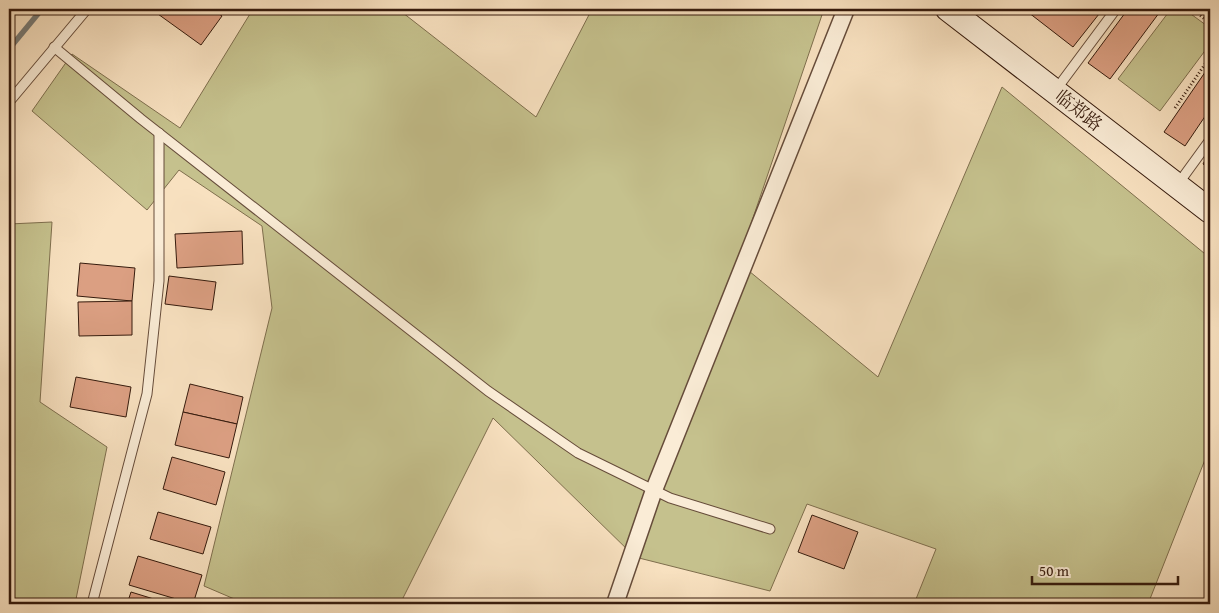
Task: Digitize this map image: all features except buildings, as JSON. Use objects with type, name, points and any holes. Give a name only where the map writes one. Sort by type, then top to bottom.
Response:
[{"type":"main road","name":"临郑路","points":[[948,9],[1210,211]]},
{"type":"street","points":[[615,604],[654,490],[846,9]]},
{"type":"lane","points":[[9,102],[86,9]]},
{"type":"lane","points":[[1054,91],[1116,9]]},
{"type":"lane","points":[[54,47],[159,133],[488,391],[578,453],[670,498],[770,529]]},
{"type":"lane","points":[[92,604],[147,394],[159,280],[159,133]]},
{"type":"lane","points":[[1177,185],[1210,140]]},
{"type":"path","points":[[1192,9],[1210,23]]},
{"type":"path","points":[[1175,108],[1210,57]]},
{"type":"shaded area","points":[[253,9],[398,9],[536,117],[592,9],[824,9],[738,262],[878,377],[1002,87],[1210,258],[1210,447],[1148,604],[914,604],[936,549],[807,504],[770,591],[635,557],[493,418],[400,604],[246,604],[204,586],[272,308],[262,226],[179,170],[147,210],[32,111],[72,54],[180,128]]},
{"type":"shaded area","points":[[1171,9],[1184,9],[1210,28],[1210,44],[1160,111],[1118,79]]},
{"type":"shaded area","points":[[52,222],[40,402],[107,447],[75,604],[9,604],[9,224]]},
{"type":"waterway","points":[[9,49],[42,9]]}]
